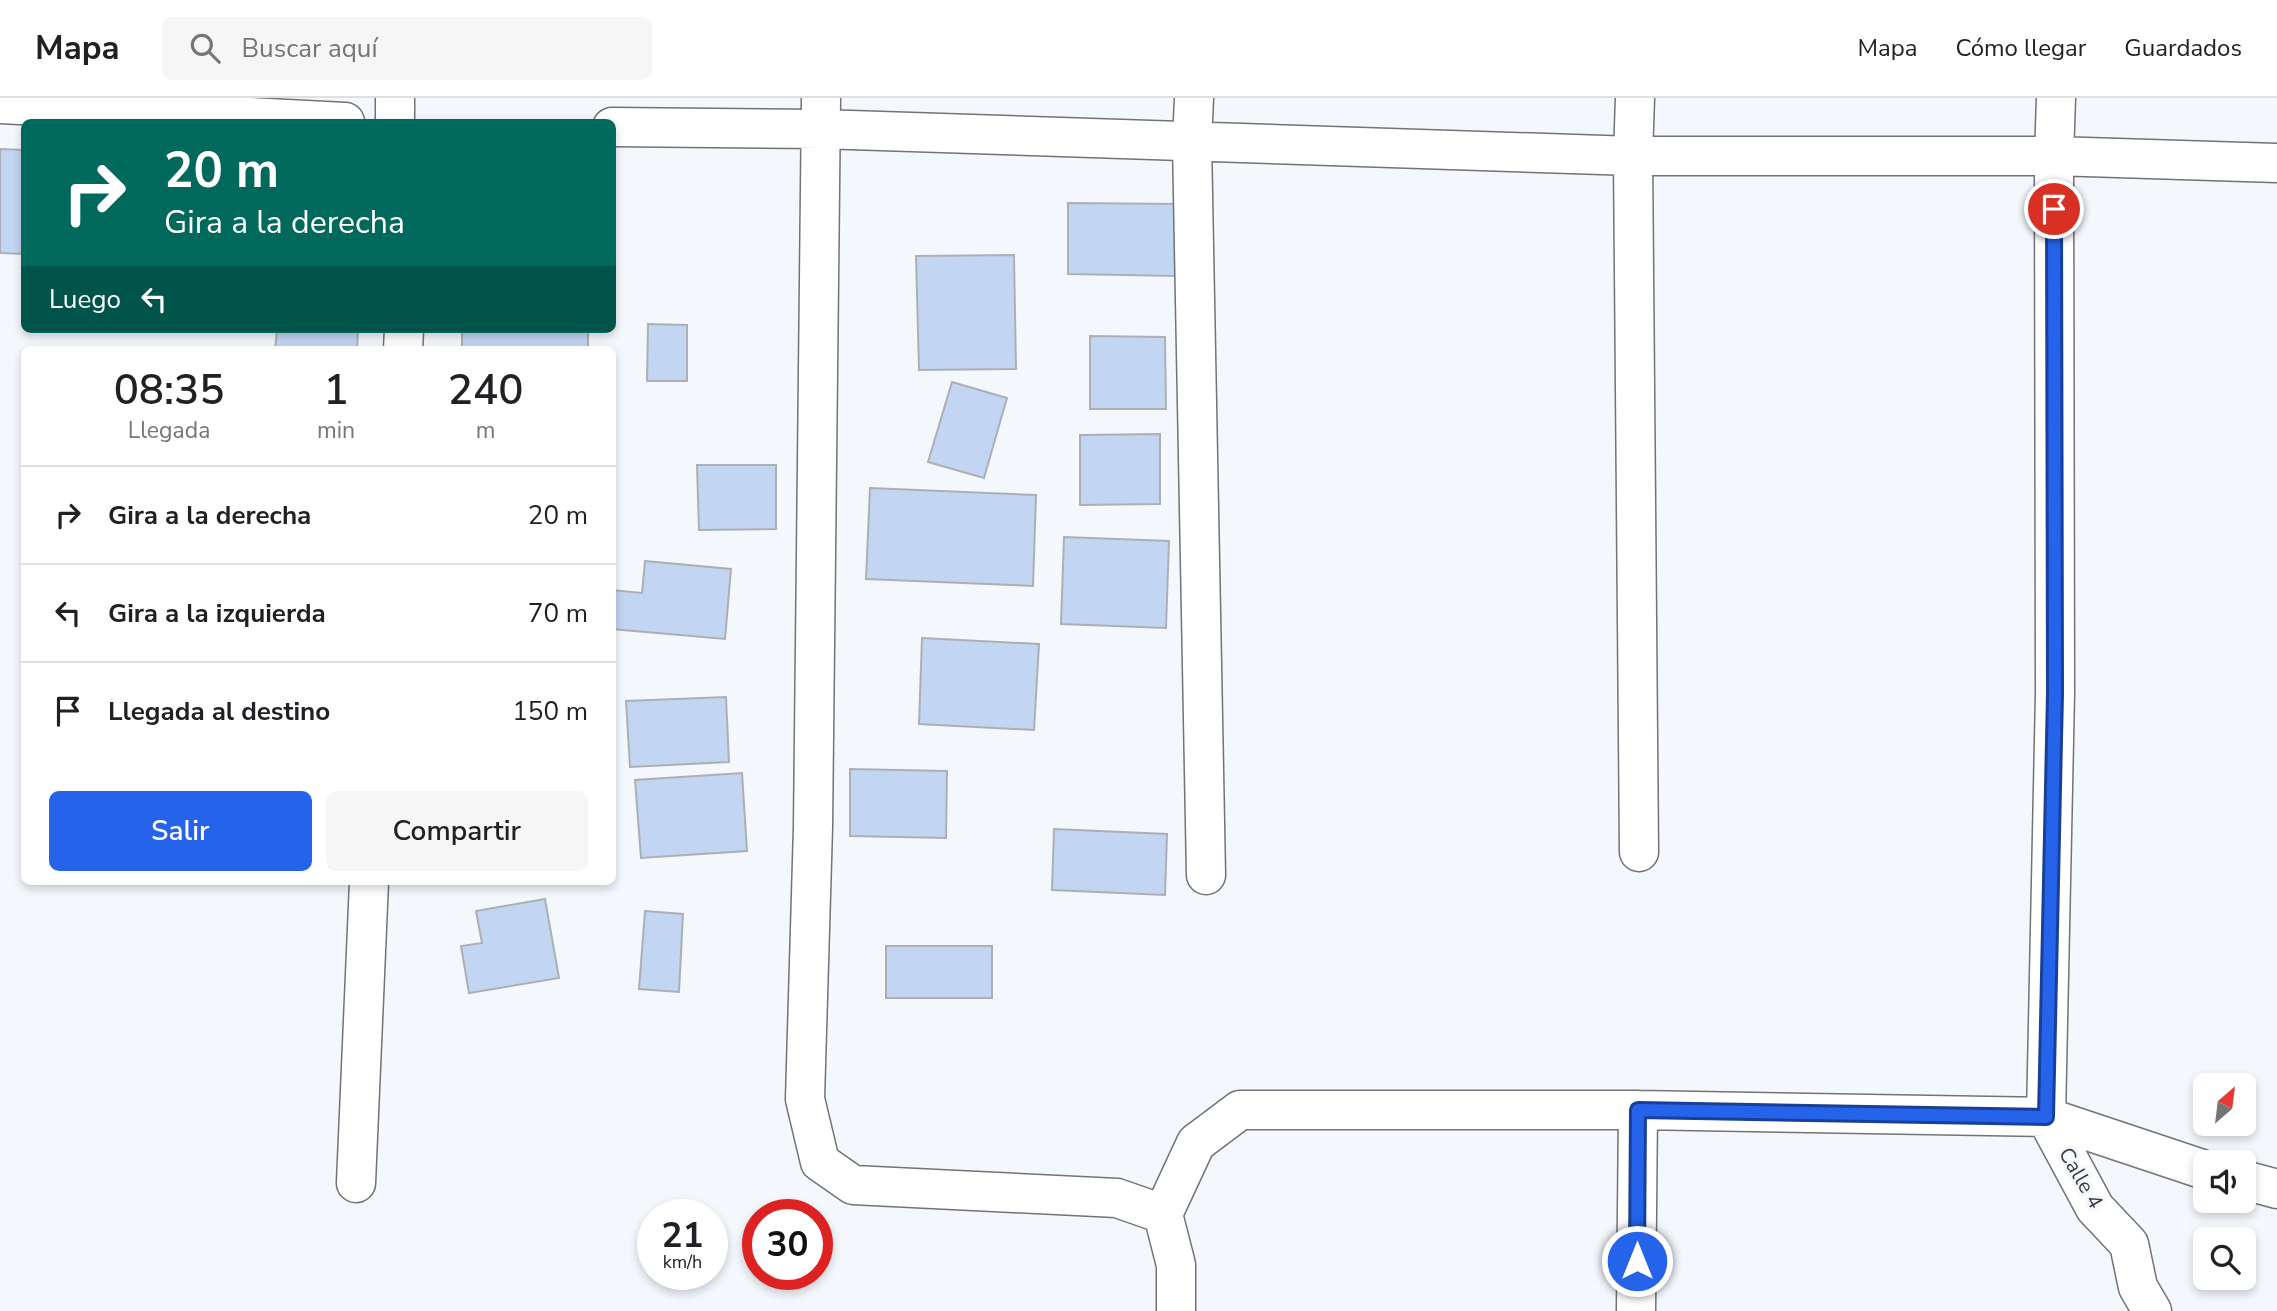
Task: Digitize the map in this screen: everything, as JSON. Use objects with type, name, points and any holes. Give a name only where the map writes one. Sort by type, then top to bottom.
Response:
[{"type":"street","points":[[395,98],[395,119]]},
{"type":"street","points":[[1194,98],[1192,142],[1206,875]]},
{"type":"street","points":[[1635,98],[1633,156],[1639,852]]},
{"type":"street","points":[[2046,1117],[2055,693],[2056,98]]},
{"type":"street","points":[[0,104],[288,119]]},
{"type":"street","points":[[821,113],[813,827],[806,1099],[820,1162],[853,1185],[1117,1198],[1163,1214]]},
{"type":"street","points":[[616,127],[821,113],[1192,142],[1633,156],[2054,156],[2277,163]]},
{"type":"street","points":[[356,1182],[369,885]]},
{"type":"street","points":[[1176,1311],[1176,1265],[1163,1214],[1196,1143],[1240,1110],[1638,1110],[2046,1117],[2193,1166]]},
{"type":"street","points":[[1636,1311],[1638,1110]]},
{"type":"street","name":"Calle 4","points":[[2046,1117],[2095,1208],[2129,1244],[2138,1287],[2152,1311]]},
{"type":"street","points":[[2256,1183],[2277,1189]]},
{"type":"building","points":[[0,149],[21,150],[21,254],[0,253]]},
{"type":"building","points":[[1068,203],[1179,204],[1177,276],[1068,274]]},
{"type":"building","points":[[1014,255],[1016,369],[919,370],[916,256]]},
{"type":"building","points":[[648,324],[687,325],[687,381],[647,381]]},
{"type":"building","points":[[277,333],[358,333],[357,346],[275,346]]},
{"type":"building","points":[[462,333],[588,333],[588,346],[462,346]]},
{"type":"building","points":[[1090,336],[1165,337],[1166,409],[1090,409]]},
{"type":"building","points":[[952,382],[1007,398],[984,478],[928,462]]},
{"type":"building","points":[[1160,434],[1160,504],[1080,505],[1080,435]]},
{"type":"building","points":[[697,465],[776,465],[776,529],[699,530]]},
{"type":"building","points":[[870,488],[1036,495],[1033,586],[866,579]]},
{"type":"building","points":[[1064,537],[1169,541],[1166,628],[1061,624]]},
{"type":"building","points":[[645,561],[731,569],[725,639],[616,629],[616,590],[642,593]]},
{"type":"building","points":[[922,638],[1039,644],[1034,730],[919,724]]},
{"type":"building","points":[[726,697],[729,762],[630,767],[626,701]]},
{"type":"building","points":[[850,769],[947,771],[946,838],[850,836]]},
{"type":"building","points":[[742,773],[747,851],[641,858],[635,780]]},
{"type":"building","points":[[1054,829],[1167,834],[1165,895],[1052,890]]},
{"type":"building","points":[[545,899],[559,978],[469,993],[461,946],[482,943],[476,911]]},
{"type":"building","points":[[645,911],[683,914],[679,992],[639,989]]},
{"type":"building","points":[[886,946],[992,946],[992,998],[886,998]]},
{"type":"route","points":[[1637,1261],[1638,1110],[2046,1117],[2055,693],[2054,209]]}]
